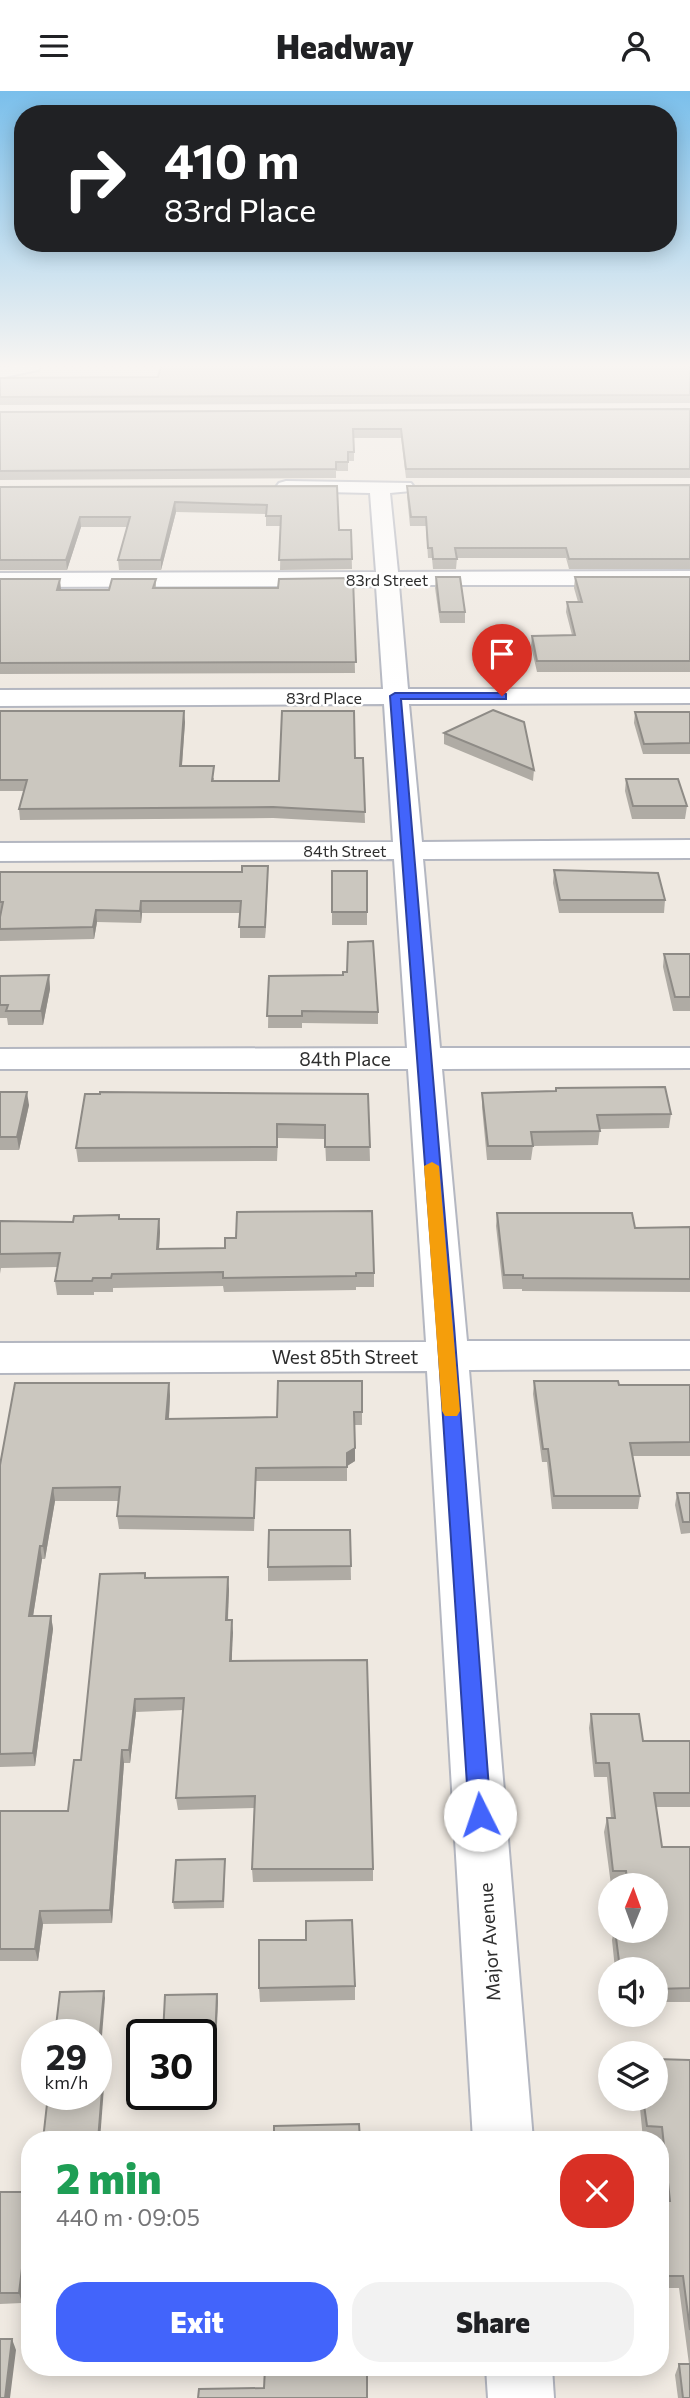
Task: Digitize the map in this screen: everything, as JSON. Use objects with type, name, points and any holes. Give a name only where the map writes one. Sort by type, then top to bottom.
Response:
[{"type":"street","points":[[271,487],[420,487]]},
{"type":"street","name":"Major Avenue","points":[[380,487],[502,2131]]},
{"type":"street","name":"83rd Street","points":[[0,580],[690,578]]},
{"type":"street","name":"83rd Place","points":[[0,698],[690,696]]},
{"type":"street","name":"84th Street","points":[[0,852],[690,849]]},
{"type":"street","name":"84th Place","points":[[0,1059],[690,1058]]},
{"type":"street","name":"West 85th Street","points":[[0,1358],[690,1355]]},
{"type":"street","points":[[520,2376],[521,2398]]},
{"type":"building","points":[[690,485],[690,559],[569,559],[566,548],[455,548],[457,559],[433,559],[432,548],[428,548],[426,517],[411,517],[407,486]]},
{"type":"building","points":[[337,486],[339,530],[351,530],[352,559],[279,560],[281,516],[266,516],[267,505],[175,502],[161,560],[118,560],[130,517],[80,517],[66,560],[0,560],[0,487]]},
{"type":"building","points":[[436,577],[460,577],[465,612],[440,612]]},
{"type":"building","points":[[575,577],[690,577],[690,661],[537,661],[532,636],[575,635],[567,602],[582,602]]},
{"type":"building","points":[[353,578],[356,662],[0,663],[0,579],[60,579],[57,590],[109,590],[112,579],[156,579],[153,588],[278,588],[279,579]]},
{"type":"building","points":[[493,710],[524,722],[534,770],[444,733]]},
{"type":"building","points":[[0,711],[184,711],[180,766],[214,766],[212,781],[279,781],[282,711],[354,711],[355,758],[363,758],[365,812],[273,807],[19,809],[27,780],[0,780]]},
{"type":"building","points":[[635,712],[690,712],[690,743],[644,744]]},
{"type":"building","points":[[626,779],[678,779],[687,806],[633,806]]},
{"type":"building","points":[[242,866],[268,866],[265,927],[239,927],[241,901],[141,901],[140,911],[96,910],[93,927],[0,929],[3,902],[0,902],[0,872],[242,872]]},
{"type":"building","points":[[554,870],[658,873],[665,900],[560,900]]},
{"type":"building","points":[[332,871],[367,871],[367,912],[332,912]]},
{"type":"building","points":[[373,941],[378,1012],[302,1011],[302,1016],[267,1016],[269,976],[343,975],[343,972],[347,972],[348,942]]},
{"type":"building","points":[[664,954],[690,954],[690,997],[675,997]]},
{"type":"building","points":[[49,975],[41,1011],[6,1011],[8,1005],[0,1005],[0,976]]},
{"type":"building","points":[[665,1087],[671,1114],[597,1115],[600,1131],[531,1132],[533,1146],[488,1146],[482,1093],[556,1091],[556,1088]]},
{"type":"building","points":[[0,1092],[27,1092],[17,1137],[0,1137]]},
{"type":"building","points":[[85,1094],[368,1094],[370,1147],[325,1147],[325,1125],[277,1124],[277,1147],[76,1148]]},
{"type":"building","points":[[372,1211],[374,1273],[356,1273],[356,1276],[223,1278],[223,1272],[112,1274],[111,1278],[93,1278],[92,1281],[55,1281],[60,1253],[0,1254],[0,1221],[73,1222],[74,1216],[119,1215],[119,1219],[159,1219],[157,1249],[225,1248],[225,1238],[236,1238],[237,1212]]},
{"type":"building","points":[[497,1213],[632,1213],[635,1228],[690,1227],[690,1279],[523,1278],[523,1275],[504,1275]]},
{"type":"building","points":[[278,1381],[362,1381],[362,1412],[354,1412],[355,1448],[347,1453],[347,1467],[256,1468],[254,1518],[117,1516],[120,1487],[53,1488],[29,1616],[51,1616],[33,1753],[0,1754],[0,1465],[15,1383],[169,1383],[166,1419],[277,1417]]},
{"type":"building","points":[[534,1381],[618,1381],[619,1385],[690,1385],[690,1442],[630,1443],[640,1496],[554,1496],[548,1449],[543,1449]]},
{"type":"building","points":[[677,1493],[690,1493],[690,1522],[683,1522]]},
{"type":"building","points":[[269,1530],[350,1530],[351,1566],[268,1567]]},
{"type":"building","points":[[145,1573],[145,1578],[228,1577],[226,1620],[232,1620],[230,1661],[367,1660],[373,1869],[252,1869],[255,1796],[176,1798],[184,1698],[135,1699],[129,1750],[122,1750],[110,1910],[40,1911],[35,1949],[0,1949],[0,1811],[68,1811],[74,1760],[81,1760],[100,1574]]},
{"type":"building","points":[[591,1714],[639,1714],[643,1741],[690,1741],[690,1793],[654,1793],[662,1847],[690,1847],[690,1988],[668,1989],[668,1957],[618,1957],[617,1943],[668,1943],[668,1873],[613,1871],[607,1818],[615,1818],[609,1763],[596,1763]]},
{"type":"building","points":[[225,1859],[223,1901],[173,1902],[176,1860]]},
{"type":"building","points":[[352,1920],[355,1986],[259,1988],[259,1940],[306,1940],[306,1921]]},
{"type":"building","points":[[104,1991],[101,2019],[57,2019],[60,1992]]},
{"type":"building","points":[[217,1994],[216,2019],[164,2019],[165,1995]]},
{"type":"building","points":[[668,2059],[690,2060],[690,2330],[683,2276],[669,2276],[669,2131],[662,2131],[662,2127],[647,2126],[645,2111],[668,2111]]},
{"type":"building","points":[[46,2110],[100,2110],[99,2131],[44,2131]]},
{"type":"building","points":[[359,2124],[359,2131],[274,2131],[274,2126]]},
{"type":"building","points":[[0,2192],[21,2192],[19,2293],[0,2293]]},
{"type":"building","points":[[0,2339],[12,2339],[5,2398],[0,2398]]},
{"type":"building","points":[[679,2364],[690,2364],[690,2398],[683,2398]]},
{"type":"building","points":[[265,2376],[367,2376],[367,2398],[198,2398],[199,2389],[264,2388]]},
{"type":"slow traffic","points":[[432,1166],[451,1411]]},
{"type":"route","points":[[480,1815],[445,1326],[395,696],[502,696]]}]
